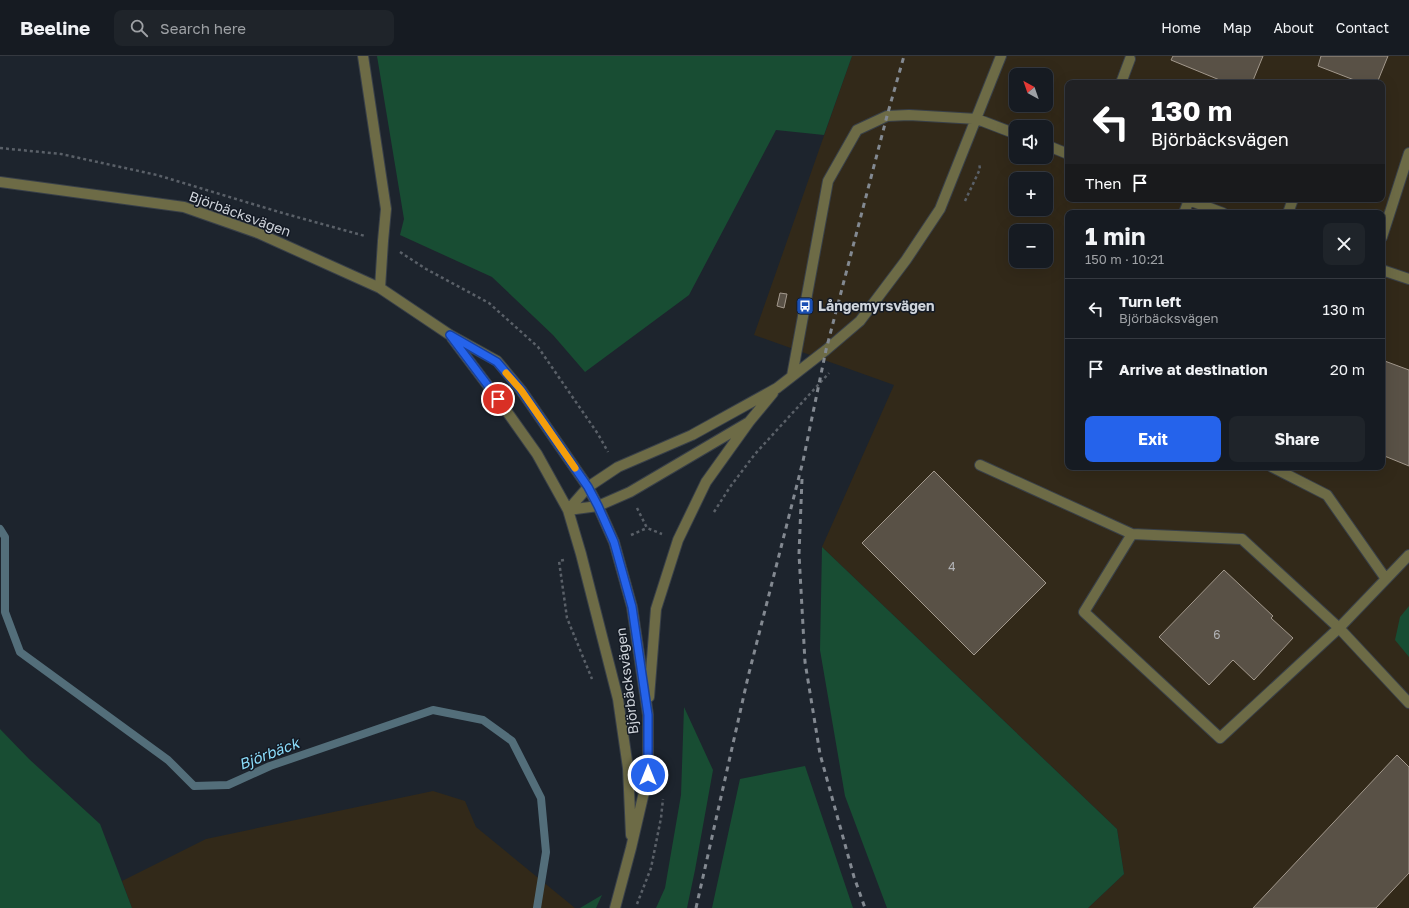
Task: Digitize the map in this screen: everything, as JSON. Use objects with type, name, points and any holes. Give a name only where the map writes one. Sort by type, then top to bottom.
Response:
[{"type":"street","points":[[363,56],[386,209],[382,241],[380,288]]},
{"type":"street","points":[[568,510],[588,487],[618,467],[692,435],[777,388],[860,321],[906,260],[940,209],[1001,56]]},
{"type":"street","points":[[1122,80],[1130,59]]},
{"type":"street","points":[[792,376],[828,181],[857,130],[887,116],[909,115],[977,118],[1009,131]]},
{"type":"street","points":[[1053,148],[1065,153]]},
{"type":"street","points":[[1385,228],[1409,153]]},
{"type":"street","name":"Björbäcksvägen","points":[[0,182],[184,207],[258,233],[380,288],[450,335],[497,362],[521,390],[588,487],[598,506],[614,542],[632,607],[648,715],[648,775],[615,908]]},
{"type":"street","points":[[1193,202],[1215,210]]},
{"type":"street","points":[[1385,271],[1409,279]]},
{"type":"street","name":"Björbäcksvägen","points":[[450,335],[537,454],[568,510],[581,554],[618,699],[628,768],[631,848]]},
{"type":"street","points":[[648,715],[656,609],[678,540],[706,482],[749,422],[777,388]]},
{"type":"street","points":[[568,510],[598,506],[630,492],[749,422]]},
{"type":"street","points":[[980,465],[1132,534],[1242,539],[1339,628],[1409,703]]},
{"type":"street","points":[[1278,470],[1327,495],[1386,579]]},
{"type":"street","points":[[1132,534],[1084,612],[1220,738],[1339,628],[1409,555]]},
{"type":"shaded area","points":[[852,56],[1409,56],[1409,908],[1088,908],[1124,874],[1117,829],[822,547],[894,385],[754,335]]},
{"type":"shaded area","points":[[433,791],[465,801],[476,827],[575,908],[132,908],[122,881],[206,839]]},
{"type":"green space","points":[[377,56],[852,56],[824,135],[776,130],[689,295],[585,372],[553,335],[492,277],[400,235],[404,219]]},
{"type":"green space","points":[[822,547],[1117,829],[1124,874],[1088,908],[887,908],[845,796],[820,650]]},
{"type":"green space","points":[[1409,606],[1409,657],[1395,640],[1400,617]]},
{"type":"green space","points":[[684,707],[713,770],[687,908],[656,908],[665,888],[681,795]]},
{"type":"green space","points":[[0,729],[29,759],[100,824],[132,908],[0,908]]},
{"type":"green space","points":[[805,766],[853,908],[712,908],[740,779]]},
{"type":"green space","points":[[602,895],[596,908],[580,908]]},
{"type":"building","points":[[1173,56],[1263,56],[1253,80],[1220,80],[1171,60]]},
{"type":"building","points":[[1321,56],[1388,56],[1378,80],[1354,80],[1318,66]]},
{"type":"building","points":[[780,293],[787,294],[784,308],[777,306]]},
{"type":"building","points":[[1385,361],[1409,370],[1409,466],[1385,456]]},
{"type":"building","points":[[934,471],[1046,583],[974,655],[862,543]]},
{"type":"building","points":[[1224,570],[1273,616],[1271,618],[1293,638],[1254,680],[1233,660],[1209,685],[1159,637]]},
{"type":"building","points":[[1397,755],[1409,767],[1409,873],[1376,908],[1253,908]]},
{"type":"waterway","name":"Björbäck","points":[[0,529],[5,537],[5,612],[20,652],[168,760],[194,786],[228,785],[270,766],[433,710],[483,720],[512,741],[541,798],[546,852],[537,908]]},
{"type":"railway","points":[[696,908],[748,677],[803,461],[826,350],[904,56]]},
{"type":"railway","points":[[802,479],[799,554],[805,662],[820,754],[854,877],[865,908]]},
{"type":"slow traffic","points":[[506,373],[521,390],[575,468]]},
{"type":"place","name":"Långemyrsvägen","points":[[805,306]]},
{"type":"route","points":[[498,399],[450,335],[497,362],[521,390],[588,487],[598,506],[614,542],[632,607],[648,715],[648,775]]}]
